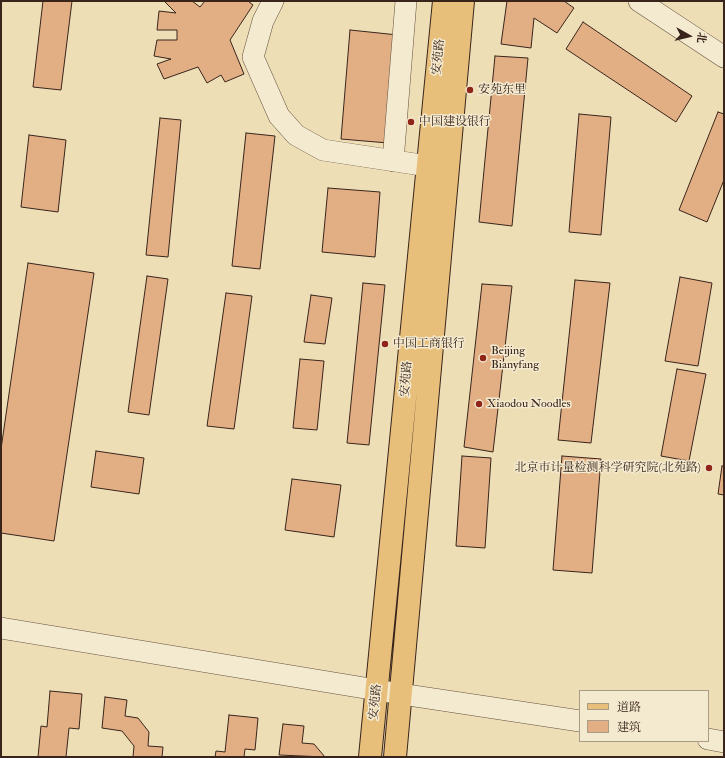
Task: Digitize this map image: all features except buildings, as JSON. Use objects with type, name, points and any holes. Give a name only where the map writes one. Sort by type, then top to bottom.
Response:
[{"type":"main road","name":"安苑路","points":[[370,757],[444,1]]},
{"type":"main road","name":"安苑路","points":[[395,757],[463,1]]},
{"type":"street","points":[[273,1],[263,21],[253,57],[264,87],[279,116],[296,135],[324,150],[428,166]]},
{"type":"street","points":[[393,161],[406,1]]},
{"type":"street","points":[[639,1],[724,57]]},
{"type":"street","points":[[1,628],[401,694],[579,721]]},
{"type":"street","points":[[709,739],[724,742]]},
{"type":"place","name":"安苑东里","points":[[470,90]]},
{"type":"place","name":"中国建设银行","points":[[411,122]]},
{"type":"place","name":"中国工商银行","points":[[385,344]]},
{"type":"place","name":"Beijing Bianyfang","points":[[483,358]]},
{"type":"place","name":"Xiaodou Noodles","points":[[479,404]]},
{"type":"place","name":"北京市计量检测科学研究院(北苑路)","points":[[709,468]]}]
